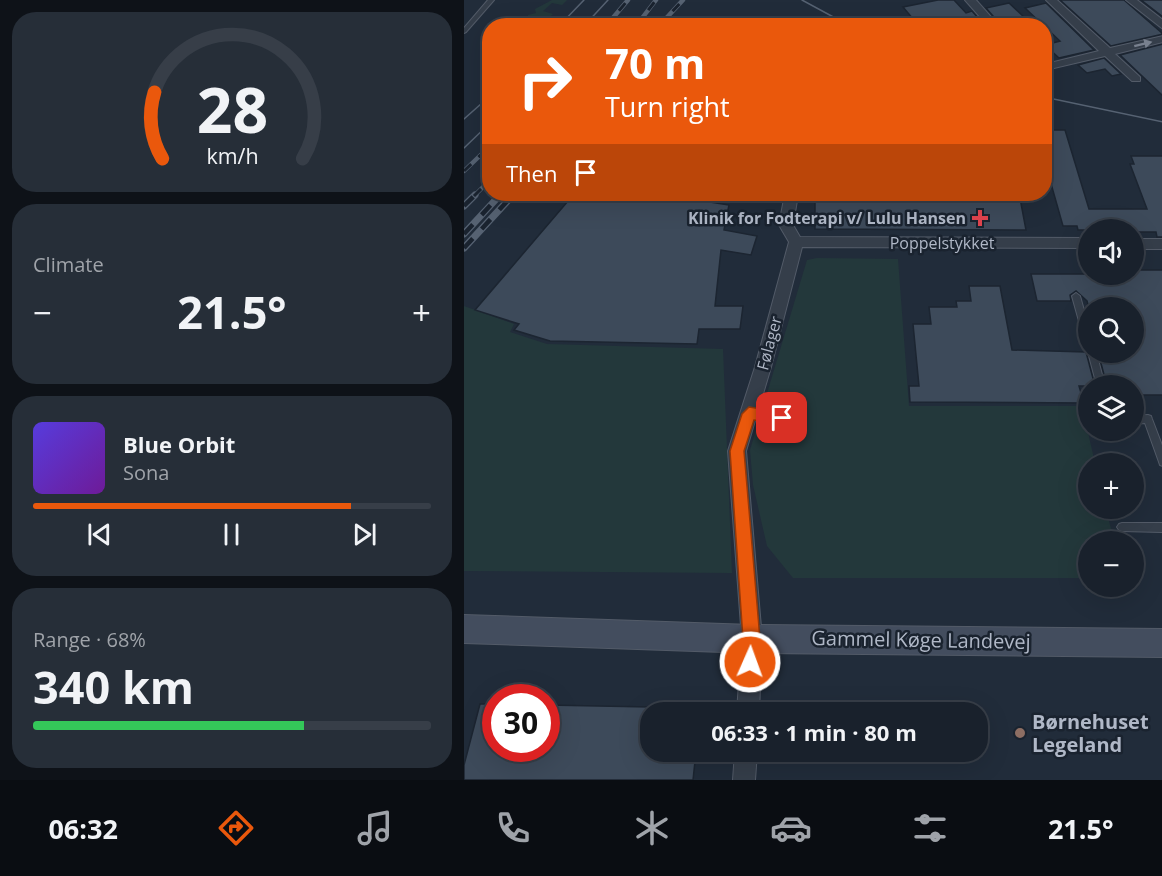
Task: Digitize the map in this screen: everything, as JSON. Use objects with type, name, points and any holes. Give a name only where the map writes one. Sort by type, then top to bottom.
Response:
[{"type":"street","points":[[970,0],[987,18]]},
{"type":"street","points":[[1051,0],[1136,79]]},
{"type":"street","points":[[1131,0],[1163,26]]},
{"type":"street","points":[[1052,65],[1163,39]]},
{"type":"street","points":[[790,201],[786,225],[796,242]]},
{"type":"street","name":"Poppelstykket","points":[[796,242],[1078,243]]},
{"type":"street","name":"Følager","points":[[749,702],[752,639],[737,451],[796,242]]},
{"type":"street","points":[[1144,244],[1163,244]]},
{"type":"street","name":"Gammel Køge Landevej","points":[[464,628],[752,639],[1163,643]]},
{"type":"street","points":[[744,780],[745,762]]},
{"type":"lane","points":[[464,31],[491,0]]},
{"type":"lane","points":[[1076,296],[1078,303]]},
{"type":"lane","points":[[749,414],[799,420]]},
{"type":"lane","points":[[1144,419],[1148,419],[1163,462]]},
{"type":"lane","points":[[1122,527],[1163,528]]},
{"type":"green space","points":[[552,0],[567,0],[562,5],[552,3],[543,11],[553,14],[549,18],[527,18],[528,15],[536,13],[535,9]]},
{"type":"green space","points":[[817,258],[898,259],[909,406],[1078,406],[1078,441],[1090,441],[1093,453],[1078,453],[1078,519],[1108,519],[1112,531],[1078,531],[1078,578],[793,578],[767,546],[753,485],[750,450],[807,260]]},
{"type":"green space","points":[[464,306],[514,324],[510,332],[547,344],[723,349],[732,573],[464,571]]},
{"type":"building","points":[[938,0],[954,0],[966,13],[972,11],[978,18],[912,18],[903,7]]},
{"type":"building","points":[[1060,0],[1124,0],[1163,34],[1111,46]]},
{"type":"building","points":[[1141,0],[1163,0],[1163,17]]},
{"type":"building","points":[[1009,3],[1025,18],[995,18],[986,8]]},
{"type":"building","points":[[1046,3],[1094,50],[1059,58],[1052,52],[1052,43],[1060,41],[1052,33],[1052,18],[1036,18],[1025,8]]},
{"type":"building","points":[[1163,44],[1163,96],[1120,55]]},
{"type":"building","points":[[1104,58],[1121,74],[1112,76],[1105,69],[1087,73],[1078,65]]},
{"type":"building","points":[[1052,130],[1065,130],[1089,209],[1147,209],[1130,164],[1134,164],[1131,156],[1163,156],[1163,237],[1157,237],[1156,232],[1144,232],[1144,219],[1078,219],[1078,230],[1077,226],[1063,226],[1052,187]]},
{"type":"building","points":[[568,201],[703,201],[729,205],[724,230],[757,236],[751,255],[721,250],[715,306],[743,306],[740,329],[699,329],[697,344],[550,341],[514,330],[519,324],[475,310]]},
{"type":"building","points":[[1021,201],[1026,230],[815,229],[815,202]]},
{"type":"building","points":[[1144,270],[1163,270],[1163,395],[1144,395],[1144,375],[1104,375],[1101,363],[1144,363],[1144,297],[1083,297],[1076,291],[1070,295],[1071,301],[1037,301],[1031,274],[1078,274],[1078,285],[1144,285]]},
{"type":"building","points":[[969,286],[1000,286],[1012,350],[1078,352],[1078,363],[1089,363],[1092,375],[1078,375],[1078,403],[910,402],[909,386],[919,386],[913,324],[931,324],[929,307],[957,307],[956,301],[971,301]]},
{"type":"building","points":[[480,704],[482,704],[482,762],[560,762],[560,705],[640,707],[640,762],[695,762],[693,780],[464,780],[464,765]]},
{"type":"tram line","points":[[567,18],[584,0]]},
{"type":"tram line","points":[[591,18],[608,0]]},
{"type":"tram line","points":[[802,0],[835,18]]},
{"type":"tram line","points":[[1052,99],[1163,122]]},
{"type":"tram line","points":[[464,119],[482,103]]},
{"type":"tram line","points":[[464,148],[482,131]]},
{"type":"railway","points":[[613,18],[628,0]]},
{"type":"railway","points":[[642,18],[656,0]]},
{"type":"railway","points":[[666,18],[683,0]]},
{"type":"railway","points":[[464,171],[482,154]]},
{"type":"railway","points":[[464,206],[482,188]]},
{"type":"railway","points":[[464,234],[494,201]]},
{"type":"railway","points":[[464,248],[507,201]]},
{"type":"place","name":"Klinik for Fodterapi v/ Lulu Hansen","points":[[980,218]]},
{"type":"place","name":"Børnehuset Legeland","points":[[1020,733]]},
{"type":"route","points":[[750,662],[752,639],[737,451],[749,414],[782,418]]}]
